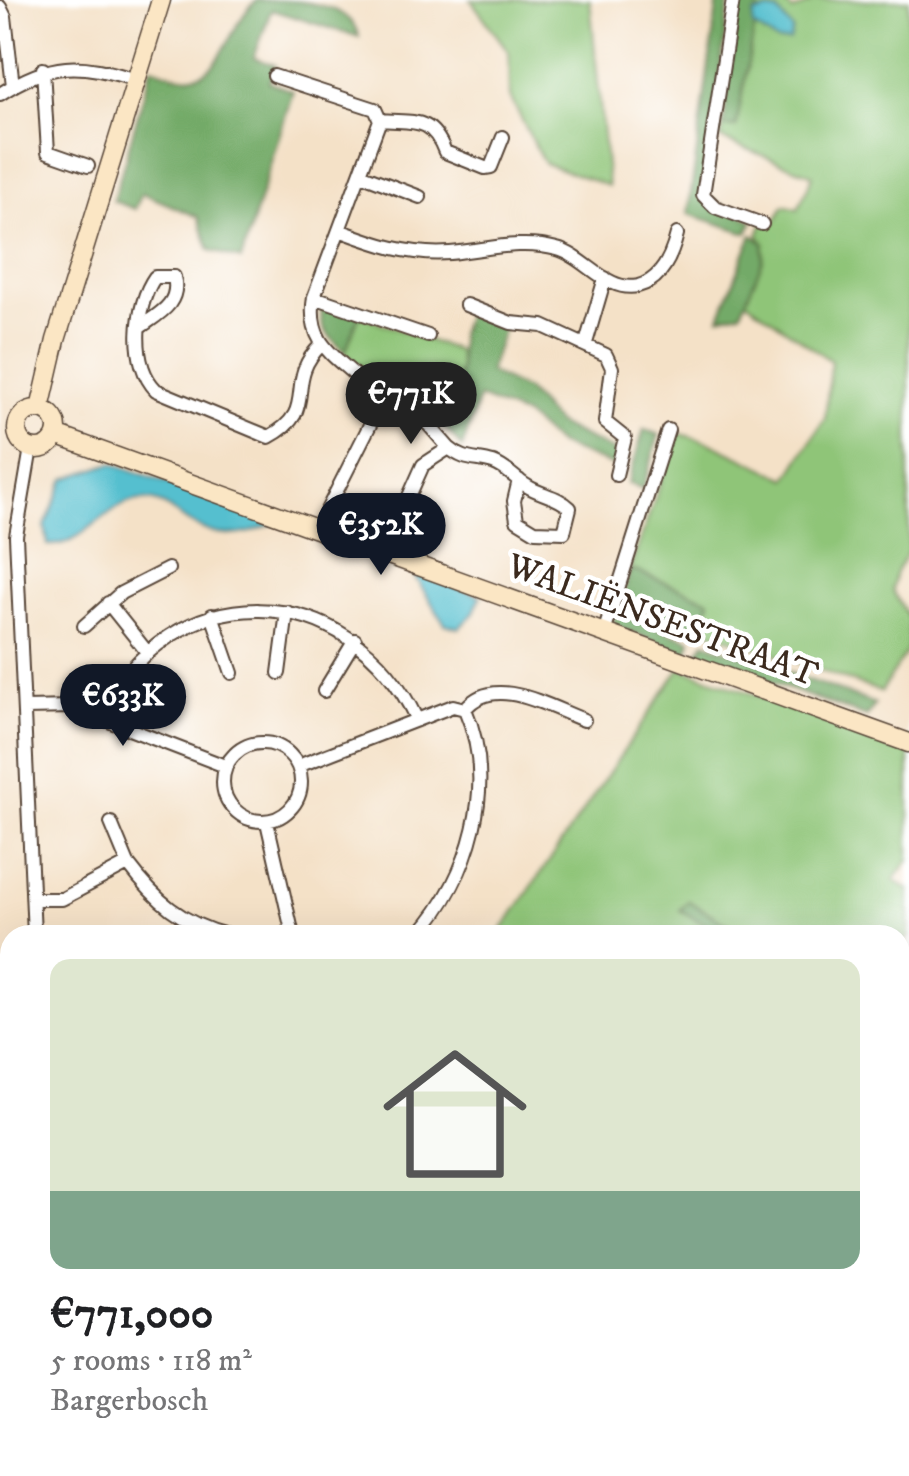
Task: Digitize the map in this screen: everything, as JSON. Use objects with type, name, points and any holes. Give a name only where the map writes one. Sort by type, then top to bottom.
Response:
[{"type":"street","points":[[40,409],[161,0]]},
{"type":"street","points":[[732,0],[703,195],[716,207],[762,224]]},
{"type":"street","points":[[0,8],[13,86]]},
{"type":"street","points":[[0,94],[44,69],[91,66],[136,80]]},
{"type":"street","points":[[44,69],[48,152],[88,166]]},
{"type":"street","points":[[274,76],[375,109],[380,120],[314,297],[310,318],[320,345],[371,389],[380,406],[427,422],[462,459],[497,464],[570,508],[564,532],[535,532],[516,520],[514,502],[519,480]]},
{"type":"street","points":[[380,120],[429,124],[437,131],[445,152],[485,168],[491,168],[503,137]]},
{"type":"street","points":[[360,174],[420,197]]},
{"type":"street","points":[[339,230],[405,252],[451,253],[494,244],[556,249],[621,287],[640,286],[656,276],[672,256],[678,234]]},
{"type":"street","points":[[586,343],[605,278]]},
{"type":"street","points":[[314,297],[428,336]]},
{"type":"street","points":[[466,305],[511,323],[543,326],[600,349],[612,368],[606,422],[625,438],[616,475]]},
{"type":"street","points":[[139,328],[142,367],[156,390],[270,437],[291,425],[300,406],[299,374],[320,345]]},
{"type":"street","points":[[317,530],[334,489],[380,406]]},
{"type":"street","points":[[32,448],[18,434],[19,420],[40,409]]},
{"type":"street","points":[[32,448],[46,446],[56,435],[56,421],[40,409]]},
{"type":"street","points":[[0,412],[19,420]]},
{"type":"street","points":[[604,633],[668,430]]},
{"type":"street","name":"WALIËNSESTRAAT","points":[[56,435],[909,743]]},
{"type":"street","points":[[32,448],[16,536],[34,925]]},
{"type":"street","points":[[406,503],[423,465],[449,448]]},
{"type":"street","points":[[84,626],[108,603],[168,568]]},
{"type":"street","points":[[108,603],[147,652]]},
{"type":"street","points":[[100,718],[112,692],[147,652],[184,627],[212,615],[261,610],[287,612],[355,640],[401,686],[417,720]]},
{"type":"street","points":[[280,673],[287,612]]},
{"type":"street","points":[[212,615],[232,673]]},
{"type":"street","points":[[324,691],[355,640]]},
{"type":"street","points":[[426,925],[451,891],[472,841],[478,762],[466,710],[476,696],[496,691],[584,720]]},
{"type":"street","points":[[298,766],[453,706],[466,710]]},
{"type":"street","points":[[25,708],[72,708],[225,766]]},
{"type":"street","points":[[246,745],[277,745],[298,766],[300,795],[281,817],[267,822],[250,820],[236,812],[222,782],[225,766],[246,745]]},
{"type":"street","points":[[267,822],[288,925]]},
{"type":"street","points":[[111,823],[128,864],[150,893],[186,925]]},
{"type":"street","points":[[33,900],[62,899],[128,864]]},
{"type":"green space","points":[[257,0],[302,2],[332,9],[353,25],[359,37],[271,10],[254,58],[275,65],[269,82],[293,91],[241,260],[210,250],[198,217],[142,193],[135,209],[113,201],[152,66],[176,75],[194,76],[207,71]]},
{"type":"green space","points":[[471,0],[590,0],[608,186],[544,163],[510,97],[509,52]]},
{"type":"green space","points":[[718,0],[730,0],[703,195],[753,221],[747,233],[688,214]]},
{"type":"green space","points":[[740,0],[760,0],[736,127],[723,126]]},
{"type":"green space","points":[[760,0],[781,0],[793,11],[811,3],[807,0],[909,0],[909,551],[896,572],[892,590],[909,618],[909,648],[881,692],[697,627],[710,602],[707,599],[630,569],[678,433],[711,443],[787,479],[825,418],[831,361],[745,300],[763,260],[764,243],[758,235],[764,219],[775,222],[784,205],[798,209],[813,175],[721,139],[723,126],[736,127],[753,26],[778,42],[793,30],[778,12],[754,14]]},
{"type":"green space","points":[[752,235],[764,243],[763,260],[741,312],[720,317]]},
{"type":"green space","points":[[324,302],[359,315],[345,352],[322,324]]},
{"type":"green space","points":[[467,310],[505,325],[489,372],[526,390],[557,424],[618,453],[613,466],[559,445],[525,416],[479,398],[462,448],[442,423],[460,370],[459,335]]},
{"type":"green space","points":[[359,315],[458,351],[460,370],[442,423],[422,408],[384,393],[345,352]]},
{"type":"green space","points":[[644,429],[659,435],[643,489],[628,483]]},
{"type":"green space","points":[[630,569],[707,599],[710,602],[697,627],[622,601]]},
{"type":"green space","points":[[616,614],[691,640],[687,653],[612,625]]},
{"type":"green space","points":[[705,642],[875,704],[867,717],[696,656]]},
{"type":"green space","points":[[680,668],[909,749],[909,860],[894,880],[909,890],[909,925],[729,925],[689,901],[681,910],[706,925],[506,925]]},
{"type":"green space","points":[[688,901],[729,925],[706,925],[680,910]]},
{"type":"water","points":[[778,12],[793,30],[790,41],[778,42],[753,26],[754,14]]},
{"type":"water","points":[[112,463],[276,522],[249,533],[224,535],[200,528],[155,501],[133,501],[73,539],[48,545],[45,526],[65,479]]},
{"type":"water","points":[[411,571],[481,596],[473,614],[459,628],[445,624]]}]
